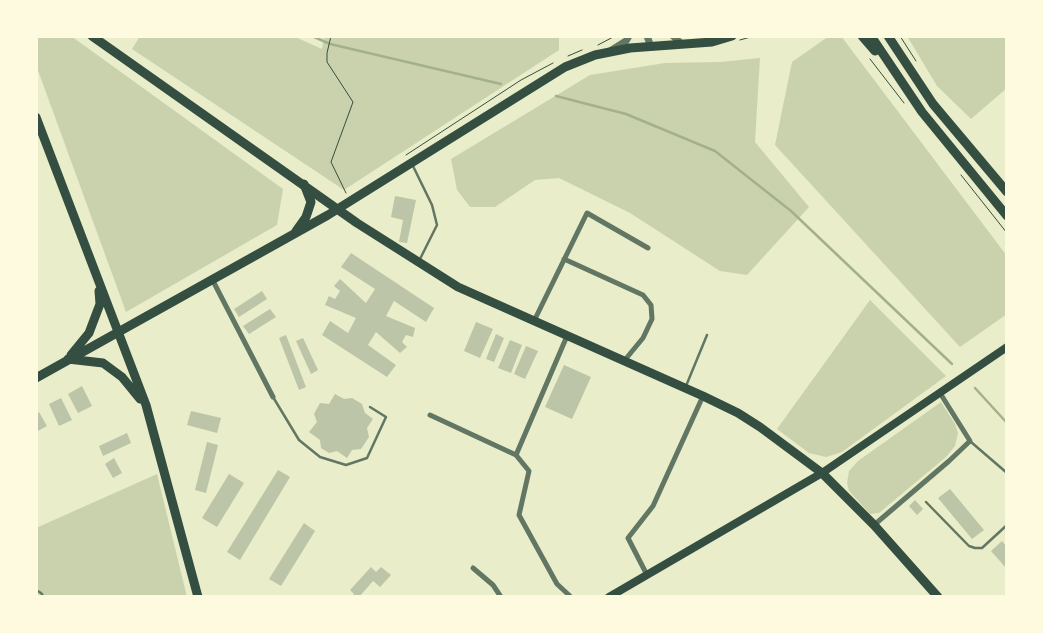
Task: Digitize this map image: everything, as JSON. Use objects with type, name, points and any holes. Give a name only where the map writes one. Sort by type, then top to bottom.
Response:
[{"type":"main road","points":[[92,36],[338,208],[458,287],[686,388],[738,413],[760,427],[822,473],[874,525],[938,597]]},
{"type":"main road","points":[[862,36],[894,73]]},
{"type":"main road","points":[[870,36],[922,112],[1007,216]]},
{"type":"main road","points":[[888,36],[933,104],[1007,192]]},
{"type":"main road","points":[[36,378],[338,208],[565,67],[595,55],[630,48],[712,42],[735,38]]},
{"type":"main road","points":[[36,117],[146,405],[198,597]]},
{"type":"main road","points":[[292,235],[306,217],[310,202],[304,184]]},
{"type":"main road","points":[[68,359],[89,333],[100,304],[98,280]]},
{"type":"main road","points":[[609,597],[822,473],[1007,347]]},
{"type":"main road","points":[[68,359],[103,363],[122,377],[146,405]]},
{"type":"street","points":[[607,52],[626,41],[629,36]]},
{"type":"street","points":[[647,36],[651,47]]},
{"type":"street","points":[[673,36],[682,44]]},
{"type":"street","points":[[534,321],[587,212],[648,248]]},
{"type":"street","points":[[564,259],[643,295],[651,306],[652,319],[643,338],[624,361]]},
{"type":"street","points":[[212,279],[272,397]]},
{"type":"street","points":[[516,455],[567,336]]},
{"type":"street","points":[[874,525],[970,441],[940,393]]},
{"type":"street","points":[[647,575],[628,538],[653,506],[703,396]]},
{"type":"street","points":[[430,415],[516,455],[529,471],[519,514],[557,584],[571,597]]},
{"type":"street","points":[[473,568],[493,585],[501,597]]},
{"type":"lane","points":[[412,163],[432,205],[437,225],[418,262]]},
{"type":"lane","points":[[686,388],[707,336]]},
{"type":"lane","points":[[272,397],[300,440],[320,457],[346,465],[367,458],[386,417],[370,407]]},
{"type":"lane","points":[[970,441],[1007,473]]},
{"type":"lane","points":[[926,502],[969,546],[975,548],[982,548],[1007,525]]},
{"type":"lane","points":[[36,590],[44,597]]},
{"type":"path","points":[[331,36],[327,62],[353,102],[332,162],[344,190],[351,200]]},
{"type":"path","points":[[735,38],[754,36]]},
{"type":"path","points":[[900,36],[915,60]]},
{"type":"green space","points":[[36,36],[71,36],[283,189],[277,225],[126,312],[36,65]]},
{"type":"green space","points":[[140,36],[293,36],[322,49],[324,36],[559,36],[559,50],[344,190],[132,49]]},
{"type":"green space","points":[[829,36],[841,36],[1007,256],[1007,314],[960,347],[775,145],[792,62]]},
{"type":"green space","points":[[907,36],[1007,36],[1007,88],[971,119],[937,86]]},
{"type":"green space","points":[[760,58],[755,142],[809,207],[747,275],[720,271],[630,213],[559,178],[535,180],[495,207],[470,207],[457,190],[451,159],[590,75],[665,63],[721,62]]},
{"type":"green space","points":[[870,300],[946,376],[842,452],[826,457],[809,453],[777,429]]},
{"type":"green space","points":[[941,402],[955,424],[958,433],[955,446],[946,457],[879,513],[870,514],[849,491],[847,483],[849,471],[858,461]]},
{"type":"green space","points":[[157,474],[187,597],[36,597],[36,528]]},
{"type":"building","points":[[395,196],[416,200],[407,243],[399,242],[403,220],[391,217]]},
{"type":"building","points":[[351,253],[434,308],[426,322],[394,301],[386,316],[415,328],[413,337],[406,335],[402,342],[407,347],[400,353],[376,332],[368,345],[396,365],[387,377],[322,335],[330,321],[348,333],[356,318],[325,305],[329,296],[335,299],[340,291],[334,286],[340,279],[366,303],[375,289],[341,267]]},
{"type":"building","points":[[262,291],[267,299],[239,317],[234,309]]},
{"type":"building","points":[[270,309],[276,317],[249,334],[243,326]]},
{"type":"building","points":[[476,322],[493,329],[480,358],[464,351]]},
{"type":"building","points":[[496,334],[504,338],[494,362],[486,359]]},
{"type":"building","points":[[286,335],[306,387],[299,390],[279,338]]},
{"type":"building","points":[[303,338],[318,370],[311,374],[296,341]]},
{"type":"building","points":[[510,340],[522,345],[511,373],[498,368]]},
{"type":"building","points":[[526,346],[538,351],[525,379],[514,374]]},
{"type":"building","points":[[564,365],[591,377],[572,419],[545,407]]},
{"type":"building","points":[[82,386],[92,406],[78,413],[68,394]]},
{"type":"building","points":[[335,394],[344,399],[352,398],[362,404],[365,413],[373,419],[367,428],[369,437],[361,449],[352,450],[347,458],[337,451],[329,453],[321,448],[320,440],[309,432],[317,422],[314,414],[320,403],[329,404]]},
{"type":"building","points":[[61,398],[72,420],[59,426],[49,404]]},
{"type":"building","points":[[191,411],[221,418],[217,433],[187,425]]},
{"type":"building","points":[[39,412],[47,426],[36,432],[36,414]]},
{"type":"building","points":[[127,433],[131,443],[103,456],[99,446]]},
{"type":"building","points":[[207,442],[218,445],[206,493],[195,490]]},
{"type":"building","points":[[114,458],[122,473],[113,478],[105,464]]},
{"type":"building","points":[[278,470],[290,477],[240,560],[227,552]]},
{"type":"building","points":[[229,474],[244,483],[217,527],[202,518]]},
{"type":"building","points":[[950,489],[984,530],[972,539],[938,498]]},
{"type":"building","points":[[915,500],[923,509],[917,515],[909,506]]},
{"type":"building","points":[[304,523],[315,531],[281,586],[269,579]]},
{"type":"building","points":[[1002,541],[1007,547],[1007,569],[991,551]]},
{"type":"building","points":[[371,567],[376,572],[381,567],[391,575],[380,587],[373,581],[359,597],[352,597],[354,594],[350,590]]},
{"type":"waterway","points":[[312,36],[330,44],[501,84]]},
{"type":"waterway","points":[[556,96],[626,114],[715,151],[791,211],[952,364]]},
{"type":"waterway","points":[[975,388],[1007,423]]}]
